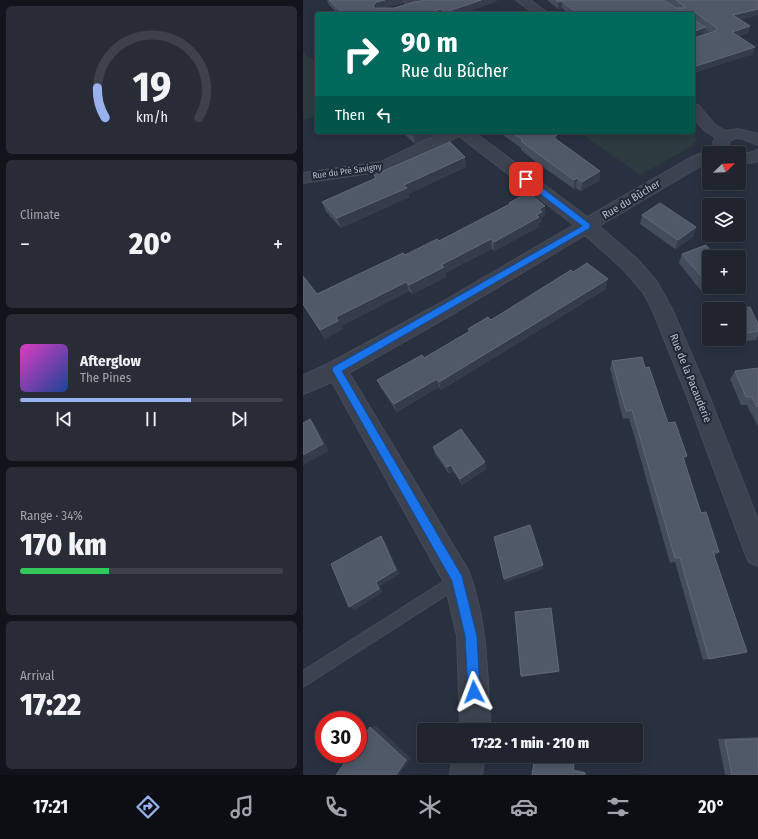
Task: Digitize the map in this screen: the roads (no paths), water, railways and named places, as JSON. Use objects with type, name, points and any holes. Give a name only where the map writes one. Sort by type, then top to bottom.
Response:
[{"type":"street","points":[[408,4],[444,0]]},
{"type":"street","points":[[522,0],[540,12]]},
{"type":"street","points":[[695,110],[709,127],[721,146]]},
{"type":"street","points":[[728,146],[737,133],[756,137]]},
{"type":"street","name":"Rue du Pré Savigny","points":[[303,178],[385,166],[451,134]]},
{"type":"street","points":[[467,134],[587,226]]},
{"type":"street","points":[[746,157],[750,158],[758,155]]},
{"type":"street","name":"Rue du Bûcher","points":[[303,385],[336,370],[702,159]]},
{"type":"street","name":"Rue de la Pacauderie","points":[[587,226],[630,264],[650,287],[663,309],[699,398],[758,553]]},
{"type":"street","points":[[336,370],[458,580],[471,636],[475,723]]},
{"type":"street","points":[[466,775],[468,763]]},
{"type":"lane","points":[[695,24],[712,36],[695,41]]},
{"type":"lane","points":[[303,680],[458,580]]}]
